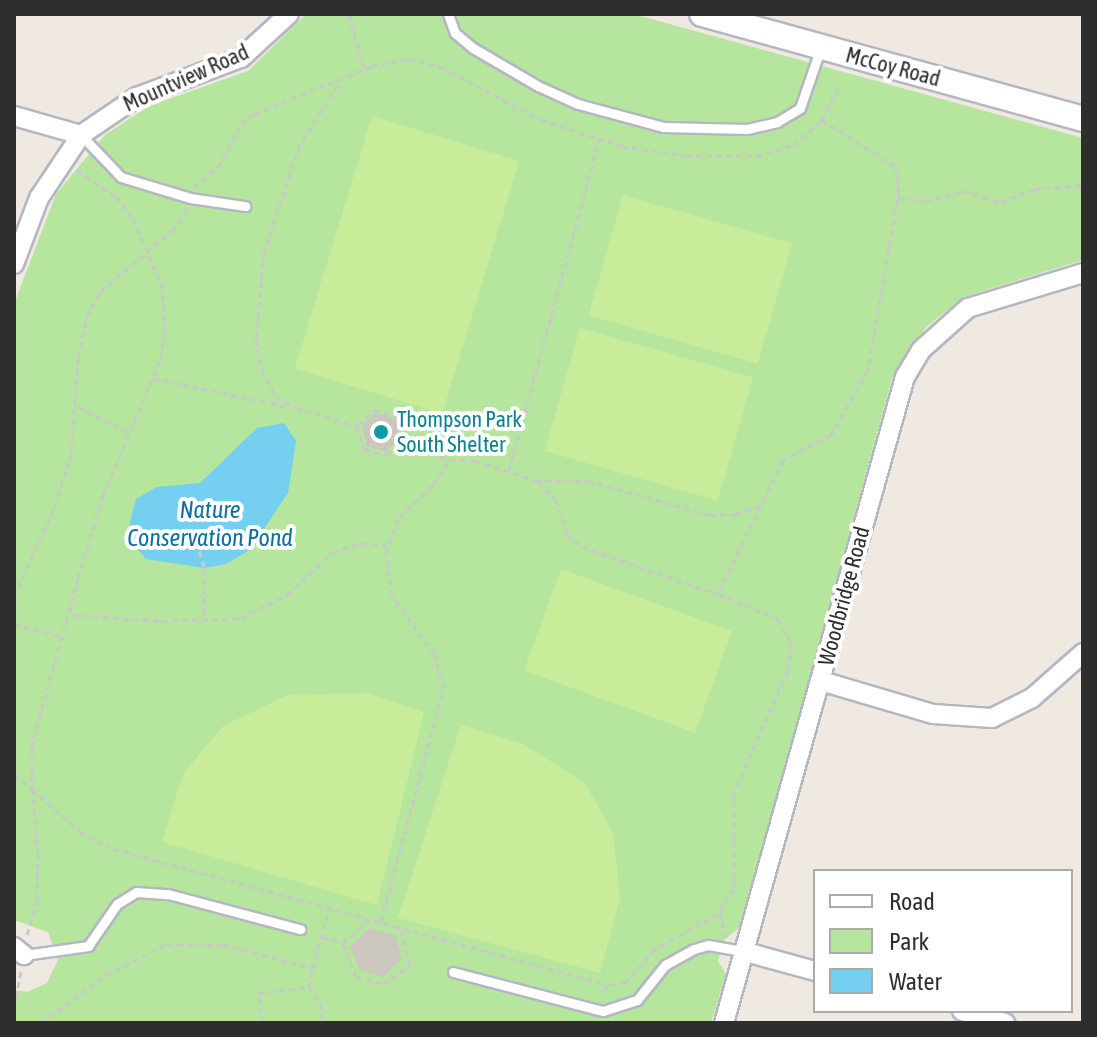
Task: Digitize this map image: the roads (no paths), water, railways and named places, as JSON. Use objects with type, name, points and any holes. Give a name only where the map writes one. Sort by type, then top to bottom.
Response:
[{"type":"main road","name":"McCoy Road","points":[[702,14],[1083,119]]},
{"type":"street","name":"Mountview Road","points":[[14,264],[39,198],[81,135],[137,97],[241,58],[289,14]]},
{"type":"street","points":[[14,116],[81,135]]},
{"type":"street","name":"Woodbridge Road","points":[[724,1023],[894,410],[921,350],[968,308],[1083,273]]},
{"type":"street","points":[[821,681],[967,720],[992,718],[1017,708],[1079,665]]},
{"type":"street","points":[[746,952],[813,970]]},
{"type":"street","points":[[969,1013],[1005,1023]]},
{"type":"lane","points":[[448,14],[455,33],[473,48],[538,86],[578,104],[663,127],[747,129],[777,122],[800,108],[821,47]]},
{"type":"lane","points":[[81,135],[121,177],[190,198],[245,206]]},
{"type":"lane","points":[[19,951],[85,948],[100,935],[117,904],[136,892],[168,894],[300,929]]},
{"type":"lane","points":[[453,972],[603,1011],[637,1000],[665,965],[694,949],[708,945],[746,952]]},
{"type":"water","name":"Nature Conservation Pond","points":[[284,423],[296,441],[288,493],[250,550],[226,564],[204,568],[146,559],[132,543],[130,522],[136,499],[157,487],[200,483],[257,428]]},
{"type":"place","name":"Thompson Park South Shelter","points":[[381,432]]}]
